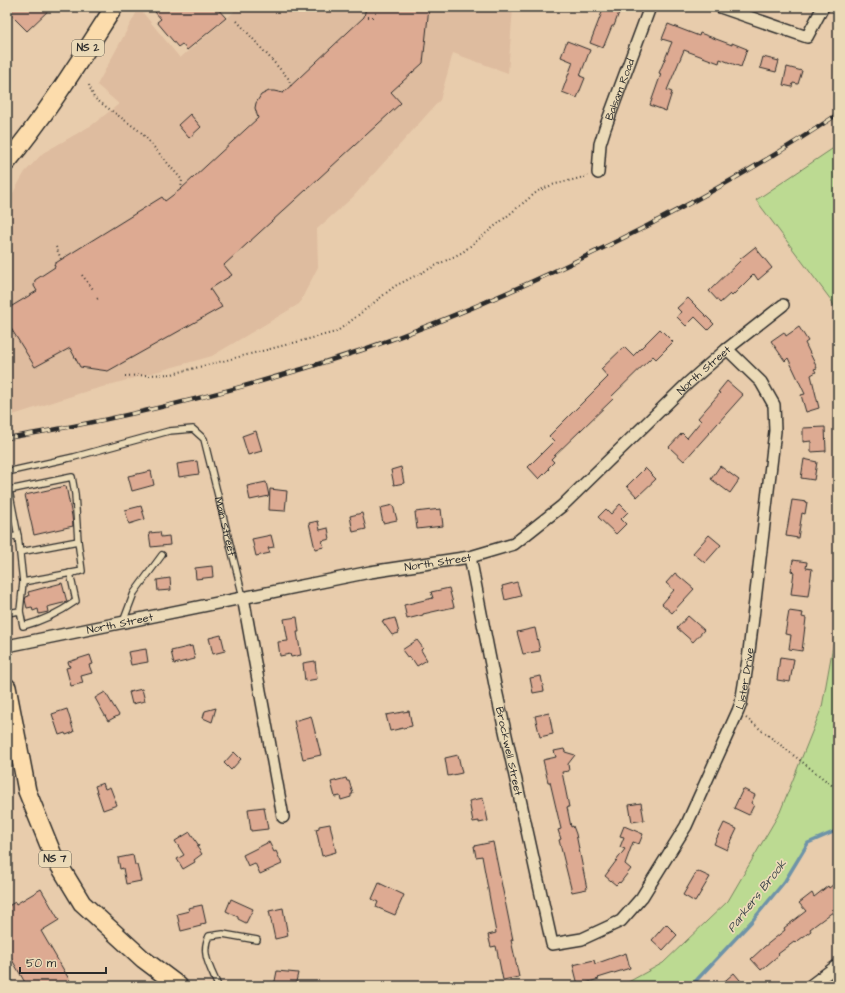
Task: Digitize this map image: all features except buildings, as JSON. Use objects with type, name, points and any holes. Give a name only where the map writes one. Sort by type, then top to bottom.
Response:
[{"type":"main road","name":"NS 2","points":[[7,162],[32,131],[62,88],[114,7]]},
{"type":"main road","name":"NS 7","points":[[7,686],[27,791],[53,855],[82,903],[143,959],[179,986]]},
{"type":"street","name":"Balsam Road","points":[[598,173],[600,144],[605,128],[650,7]]},
{"type":"street","points":[[720,7],[807,37],[823,7]]},
{"type":"street","name":"North Street","points":[[7,646],[370,572],[470,557],[514,544],[562,506],[688,383],[727,349],[783,305]]},
{"type":"street","name":"Lister Drive","points":[[552,944],[582,939],[621,921],[642,897],[686,826],[741,703],[748,660],[774,431],[774,405],[761,382],[727,349]]},
{"type":"street","name":"Brockwell Street","points":[[470,557],[496,690],[552,944]]},
{"type":"street","name":"Main Street","points":[[243,597],[283,816]]},
{"type":"street","points":[[810,986],[838,965]]},
{"type":"lane","name":"Main Street","points":[[7,472],[74,457],[169,432],[193,429],[204,439],[243,597]]},
{"type":"lane","points":[[23,582],[70,573],[82,571],[72,477],[9,490],[20,552],[23,582],[20,611],[23,626],[40,622],[76,602],[70,573]]},
{"type":"lane","points":[[7,537],[18,536]]},
{"type":"lane","points":[[20,552],[78,541]]},
{"type":"lane","points":[[123,622],[134,593],[162,555]]},
{"type":"lane","points":[[7,614],[20,611]]},
{"type":"lane","points":[[218,986],[206,957],[205,943],[209,936],[223,934],[257,940]]},
{"type":"path","points":[[368,17],[373,17]]},
{"type":"path","points":[[237,20],[288,78],[291,86]]},
{"type":"path","points":[[89,85],[94,98],[141,132],[182,180],[181,189]]},
{"type":"path","points":[[125,376],[172,374],[336,332],[395,286],[463,252],[538,191],[552,185],[598,173]]},
{"type":"path","points":[[56,247],[61,259]]},
{"type":"path","points":[[82,275],[93,289]]},
{"type":"path","points":[[96,299],[100,297]]},
{"type":"path","points":[[738,711],[813,772],[838,790]]},
{"type":"shaded area","points":[[230,7],[513,7],[508,73],[453,53],[440,100],[353,197],[317,229],[318,267],[299,304],[212,356],[81,393],[7,417],[7,206],[14,191],[25,172],[43,153],[92,125],[119,104],[97,85],[139,8],[180,58],[234,12]]},
{"type":"green space","points":[[838,145],[838,314],[831,300],[756,200]]},
{"type":"green space","points":[[838,618],[838,831],[808,843],[785,881],[757,915],[691,986],[621,986],[663,963],[728,901],[780,812],[822,707]]},
{"type":"waterway","name":"Parkers Brook","points":[[691,986],[752,921],[785,881],[808,843],[838,830],[838,801]]},
{"type":"railway","points":[[7,438],[141,412],[230,390],[362,350],[435,323],[542,277],[647,226],[744,173],[838,114]]}]
